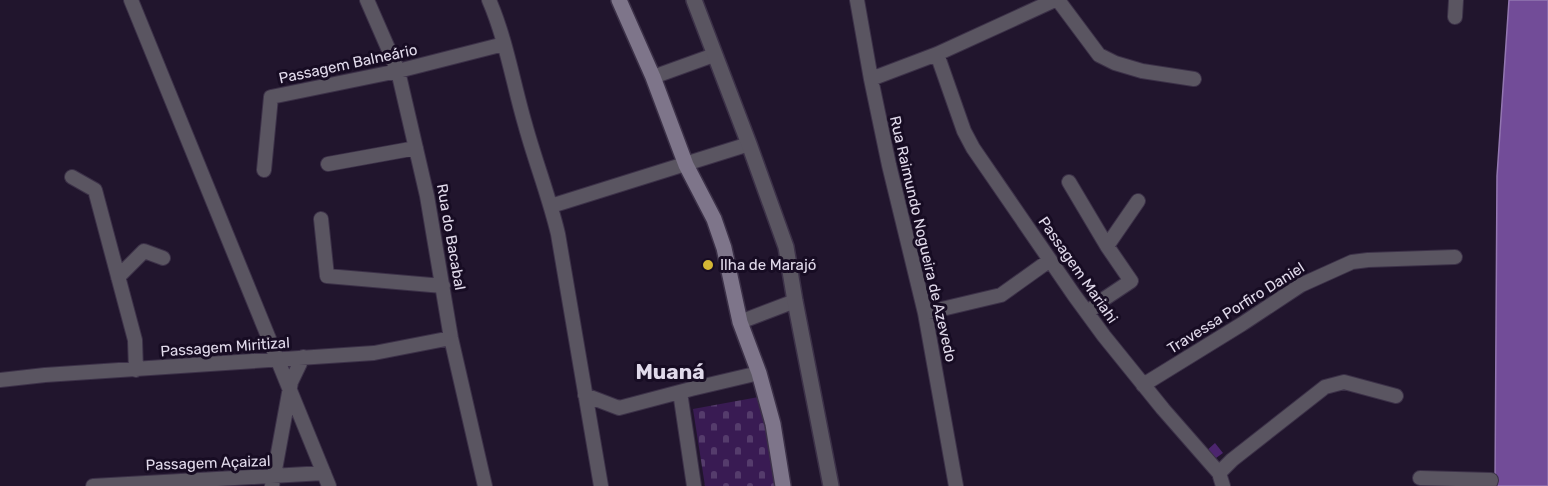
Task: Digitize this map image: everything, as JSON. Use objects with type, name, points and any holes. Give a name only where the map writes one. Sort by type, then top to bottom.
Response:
[{"type":"main road","points":[[619,0],[653,77],[686,165],[714,219],[724,248],[740,322],[759,373],[773,424],[783,486]]},
{"type":"street","points":[[131,0],[327,480]]},
{"type":"street","name":"Rua do Bacabal","points":[[367,0],[398,71],[427,196],[451,338],[485,486]]},
{"type":"street","points":[[489,0],[504,44],[525,125],[558,234],[601,486]]},
{"type":"street","points":[[694,0],[786,247],[831,486]]},
{"type":"street","name":"Rua Raimundo Nogueira de Azevedo","points":[[857,0],[889,165],[925,313],[956,486]]},
{"type":"street","points":[[871,79],[937,54],[1056,0],[1099,55],[1115,63],[1142,71],[1194,80]]},
{"type":"street","points":[[1455,17],[1456,0]]},
{"type":"street","name":"Passagem Balneário","points":[[264,170],[271,97],[398,71],[504,44]]},
{"type":"street","name":"Passagem Mariahi","points":[[937,54],[964,131],[974,148],[1087,313],[1221,480]]},
{"type":"street","points":[[653,77],[714,55]]},
{"type":"street","points":[[551,206],[749,144]]},
{"type":"street","points":[[328,164],[416,148]]},
{"type":"street","points":[[72,177],[94,190],[135,340],[136,370]]},
{"type":"street","points":[[1068,182],[1131,281],[1087,313]]},
{"type":"street","points":[[1107,246],[1138,201]]},
{"type":"street","points":[[321,219],[327,276],[443,286]]},
{"type":"street","points":[[118,277],[144,251],[163,258]]},
{"type":"street","name":"Travessa Porfiro Daniel","points":[[1143,385],[1300,285],[1352,262],[1455,257]]},
{"type":"street","points":[[925,313],[1000,295],[1050,260]]},
{"type":"street","points":[[740,322],[795,301]]},
{"type":"street","name":"Passagem Miritizal","points":[[0,380],[374,353],[451,338]]},
{"type":"street","points":[[272,482],[291,382],[303,357]]},
{"type":"street","points":[[585,395],[619,408],[759,373]]},
{"type":"street","points":[[1221,480],[1232,460],[1325,387],[1344,382],[1396,396]]},
{"type":"street","points":[[680,392],[694,486]]},
{"type":"street","points":[[1420,478],[1490,483]]},
{"type":"street","name":"Passagem Açaizal","points":[[93,486],[327,480]]},
{"type":"green space","points":[[764,396],[781,486],[705,486],[693,409]]},
{"type":"shaded area","points":[[1509,0],[1548,0],[1548,486],[1495,486],[1497,176]]},
{"type":"building","points":[[1215,443],[1223,453],[1209,460],[1204,453]]},
{"type":"place","name":"Ilha de Marajó","points":[[708,265]]},
{"type":"district","name":"Muaná","points":[[670,371]]}]
